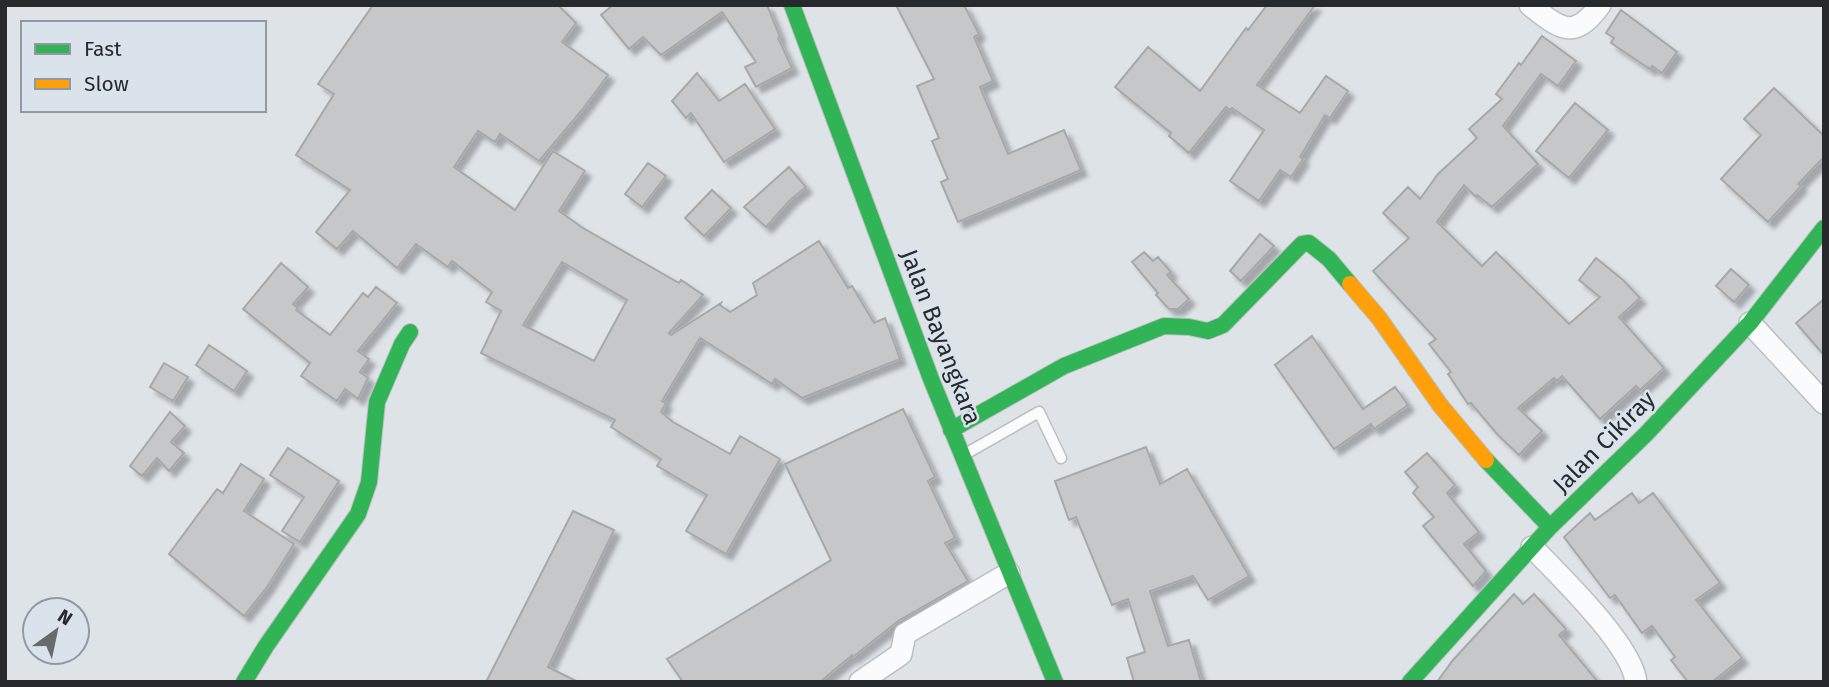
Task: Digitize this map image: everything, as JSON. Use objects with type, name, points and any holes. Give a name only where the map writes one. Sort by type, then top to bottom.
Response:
[{"type":"main road","name":"Jalan Bayangkara","points":[[792,5],[951,430],[1055,682]]},
{"type":"main road","name":"Jalan Cikiray","points":[[1410,682],[1550,527],[1646,434],[1750,323],[1824,228]]},
{"type":"main road","points":[[951,430],[1064,366],[1164,326],[1208,331],[1223,325],[1294,251],[1302,244],[1309,243],[1329,259],[1378,318],[1440,405],[1498,474],[1550,527]]},
{"type":"main road","points":[[244,682],[358,514],[369,482],[377,402],[402,344],[410,332]]},
{"type":"street","points":[[1530,5],[1550,21],[1565,28],[1580,27],[1600,5]]},
{"type":"street","points":[[1750,323],[1824,404]]},
{"type":"street","points":[[1532,547],[1581,597],[1632,663],[1636,682]]},
{"type":"street","points":[[860,682],[901,654],[905,634],[1009,573]]},
{"type":"lane","points":[[962,456],[1039,412],[1061,458]]},
{"type":"building","points":[[373,5],[558,5],[576,23],[562,42],[608,75],[539,161],[500,134],[495,142],[478,131],[454,167],[515,210],[553,151],[585,171],[559,211],[583,228],[679,283],[681,280],[703,295],[669,333],[671,335],[721,303],[720,305],[730,312],[757,295],[753,283],[819,241],[848,288],[852,286],[874,323],[885,318],[900,359],[802,398],[775,379],[772,384],[700,338],[662,401],[666,403],[661,412],[673,422],[730,454],[740,436],[780,459],[726,554],[686,531],[707,495],[657,466],[661,459],[611,427],[615,420],[481,353],[501,311],[486,302],[492,292],[452,261],[448,267],[416,244],[397,268],[353,231],[337,249],[316,232],[350,190],[296,155],[334,94],[318,84]],"holes":[[[562,262],[627,300],[594,361],[523,325]]]},
{"type":"building","points":[[613,5],[767,5],[792,68],[756,87],[745,67],[756,62],[722,12],[661,55],[643,37],[629,49],[601,15]]},
{"type":"building","points":[[896,5],[964,5],[979,34],[974,37],[993,81],[980,87],[1008,154],[1064,130],[1081,170],[958,222],[941,182],[948,179],[932,141],[939,138],[917,86],[934,79]]},
{"type":"building","points":[[1267,5],[1315,5],[1257,85],[1300,113],[1326,76],[1348,91],[1330,118],[1325,115],[1291,177],[1280,170],[1259,201],[1230,181],[1264,130],[1232,108],[1230,110],[1226,107],[1189,153],[1169,136],[1171,133],[1115,87],[1148,47],[1200,91],[1246,28],[1248,30]]},
{"type":"building","points":[[1621,10],[1677,52],[1662,73],[1652,66],[1650,69],[1611,43],[1614,38],[1606,33]]},
{"type":"building","points":[[1542,36],[1576,61],[1558,86],[1541,74],[1503,126],[1538,164],[1492,207],[1464,185],[1437,222],[1482,266],[1496,252],[1569,324],[1600,297],[1579,280],[1596,258],[1640,298],[1619,317],[1664,368],[1640,390],[1636,386],[1600,419],[1562,376],[1557,381],[1554,378],[1518,408],[1542,431],[1519,455],[1471,403],[1468,404],[1448,374],[1451,372],[1429,344],[1436,339],[1373,271],[1409,238],[1383,213],[1408,187],[1420,199],[1438,174],[1477,138],[1469,129],[1502,99],[1496,94]]},
{"type":"building","points":[[697,73],[719,101],[745,84],[775,129],[724,162],[691,113],[686,118],[672,101]]},
{"type":"building","points":[[1774,88],[1824,136],[1824,157],[1768,222],[1721,179],[1761,135],[1744,119]]},
{"type":"building","points":[[1575,103],[1608,130],[1569,178],[1536,151]]},
{"type":"building","points":[[648,163],[666,176],[642,207],[625,194]]},
{"type":"building","points":[[789,167],[806,187],[790,200],[766,227],[744,207]]},
{"type":"building","points":[[712,190],[731,208],[704,236],[685,218]]},
{"type":"building","points":[[1260,234],[1274,246],[1241,281],[1230,271]]},
{"type":"building","points":[[1144,252],[1153,261],[1158,257],[1171,272],[1167,275],[1189,299],[1178,309],[1169,309],[1132,262]]},
{"type":"building","points":[[281,263],[308,287],[293,304],[298,308],[296,310],[330,335],[363,293],[368,297],[376,287],[397,303],[358,351],[369,359],[360,372],[368,378],[358,399],[345,389],[337,401],[301,376],[310,363],[243,309]]},
{"type":"building","points":[[1731,269],[1749,285],[1734,302],[1716,286]]},
{"type":"building","points":[[1824,299],[1824,355],[1796,323]]},
{"type":"building","points":[[1312,336],[1363,409],[1395,387],[1408,405],[1374,429],[1371,424],[1334,449],[1275,365]]},
{"type":"building","points":[[209,345],[247,371],[234,391],[196,365]]},
{"type":"building","points":[[164,363],[188,377],[173,401],[150,387]]},
{"type":"building","points":[[903,409],[935,477],[928,481],[955,538],[945,543],[968,581],[898,621],[820,682],[683,682],[667,659],[831,560],[785,464]]},
{"type":"building","points":[[170,412],[185,426],[171,442],[184,453],[169,471],[157,458],[142,476],[130,466]]},
{"type":"building","points":[[1146,447],[1160,484],[1187,469],[1249,576],[1208,600],[1193,576],[1150,591],[1168,646],[1189,640],[1201,682],[1134,682],[1127,658],[1145,652],[1128,599],[1112,605],[1076,517],[1069,520],[1055,481]]},
{"type":"building","points":[[288,448],[339,481],[300,542],[282,531],[304,497],[270,475]]},
{"type":"building","points":[[1427,453],[1455,485],[1447,493],[1479,532],[1464,544],[1486,571],[1473,586],[1423,526],[1434,517],[1413,493],[1418,487],[1405,472]]},
{"type":"building","points":[[241,464],[264,479],[244,511],[294,544],[267,587],[244,616],[169,554],[217,489],[223,493]]},
{"type":"building","points":[[1632,493],[1639,503],[1653,493],[1720,583],[1696,600],[1742,658],[1712,682],[1688,682],[1671,660],[1675,657],[1652,626],[1642,633],[1615,595],[1610,598],[1564,537],[1590,513],[1595,520]]},
{"type":"building","points":[[573,511],[614,530],[548,667],[578,682],[486,682]]},
{"type":"building","points":[[1514,594],[1523,604],[1534,594],[1566,629],[1559,635],[1598,682],[1437,682],[1453,660]]},
{"type":"traffic: fast","points":[[792,5],[931,379],[1055,682]]},
{"type":"traffic: fast","points":[[1410,682],[1550,527],[1646,434],[1750,323],[1824,228]]},
{"type":"traffic: fast","points":[[951,430],[1064,366],[1164,326],[1208,331],[1223,325],[1302,244],[1309,243],[1329,259],[1350,284]]},
{"type":"traffic: fast","points":[[244,682],[358,514],[369,482],[377,402],[402,344],[410,332]]},
{"type":"traffic: fast","points":[[1486,460],[1550,527]]},
{"type":"traffic: slow","points":[[1350,284],[1379,318],[1440,405],[1486,460]]}]
